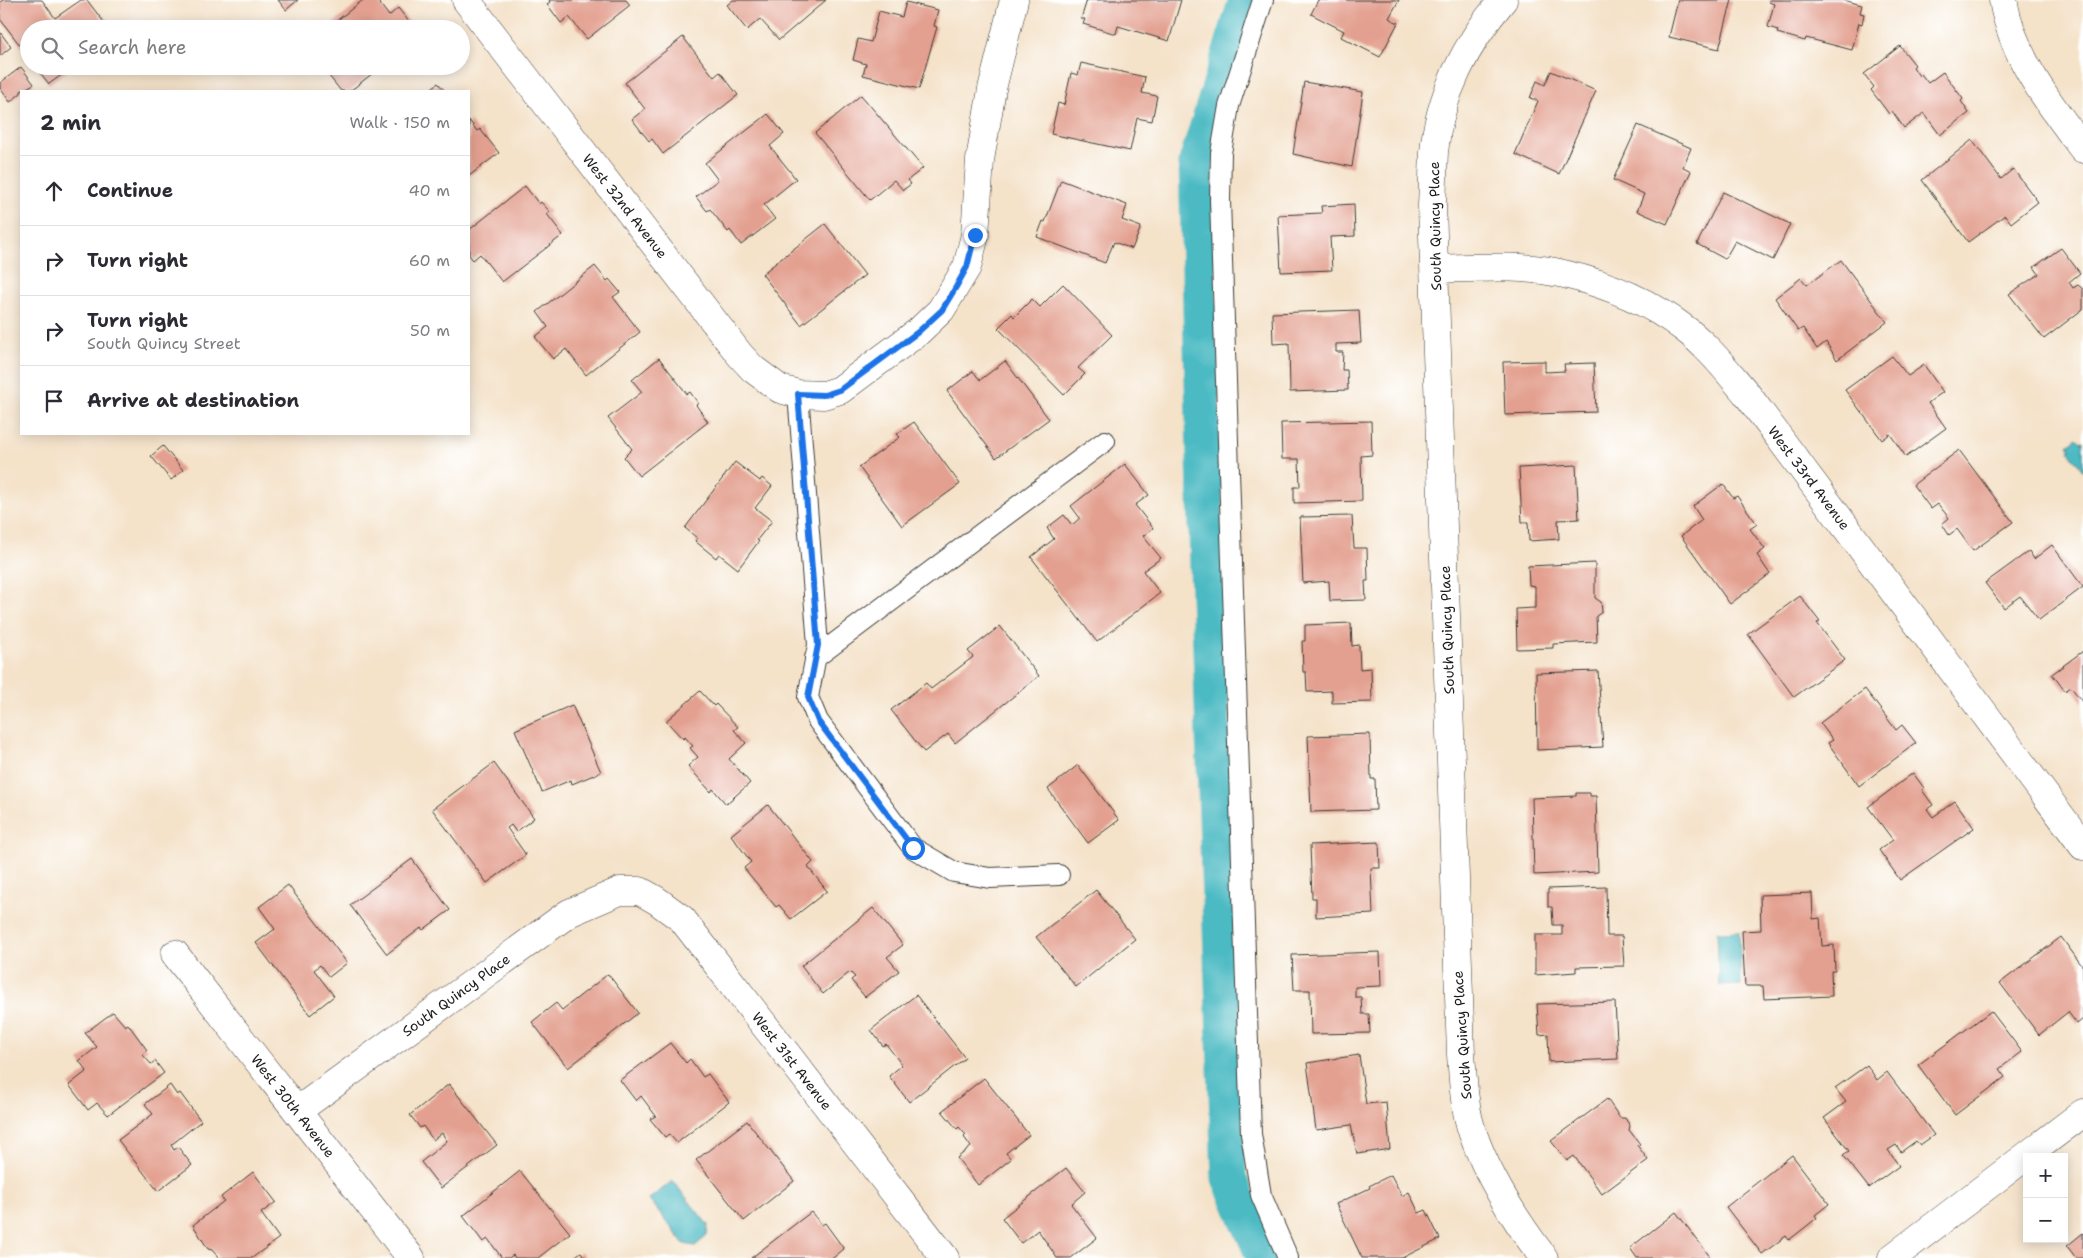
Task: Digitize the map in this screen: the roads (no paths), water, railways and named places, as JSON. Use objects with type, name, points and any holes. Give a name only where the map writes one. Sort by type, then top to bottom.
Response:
[{"type":"street","name":"West 32nd Avenue","points":[[466,0],[740,355],[753,369],[780,389],[798,394],[824,395],[840,390],[918,332],[942,310],[967,267],[975,235],[980,160],[992,89],[1014,0]]},
{"type":"street","name":"South Quincy Place","points":[[1503,0],[1486,21],[1463,59],[1445,100],[1434,150],[1432,206],[1434,269],[1460,1034],[1464,1092],[1473,1133],[1492,1178],[1520,1226],[1544,1258]]},
{"type":"street","points":[[2003,0],[2015,41],[2030,75],[2083,149]]},
{"type":"street","name":"West 33rd Avenue","points":[[1434,269],[1526,269],[1564,274],[1640,300],[1686,329],[1717,358],[1746,393],[2083,846]]},
{"type":"street","name":"South Quincy Place","points":[[297,1111],[569,913],[620,891]]},
{"type":"street","name":"West 31st Avenue","points":[[620,891],[640,891],[682,919],[945,1258]]},
{"type":"street","name":"West 30th Avenue","points":[[175,954],[411,1258]]},
{"type":"street","points":[[1892,1258],[2083,1113]]},
{"type":"lane","points":[[1263,0],[1229,106],[1221,153],[1220,200],[1252,1134],[1261,1195],[1288,1258]]},
{"type":"lane","points":[[798,394],[818,645],[808,697],[818,721],[913,848],[954,872],[990,878],[1060,875]]},
{"type":"lane","points":[[815,658],[1105,440]]},
{"type":"water","points":[[2077,438],[2081,442],[2083,441],[2083,471],[2069,451],[2071,449],[2068,445]]},
{"type":"water","points":[[1739,931],[1741,985],[1719,986],[1717,932]]},
{"type":"water","points":[[673,1181],[708,1225],[707,1236],[695,1246],[684,1244],[649,1199]]},
{"type":"waterway","points":[[1246,0],[1196,162],[1207,568],[1229,1178],[1264,1258]]}]
